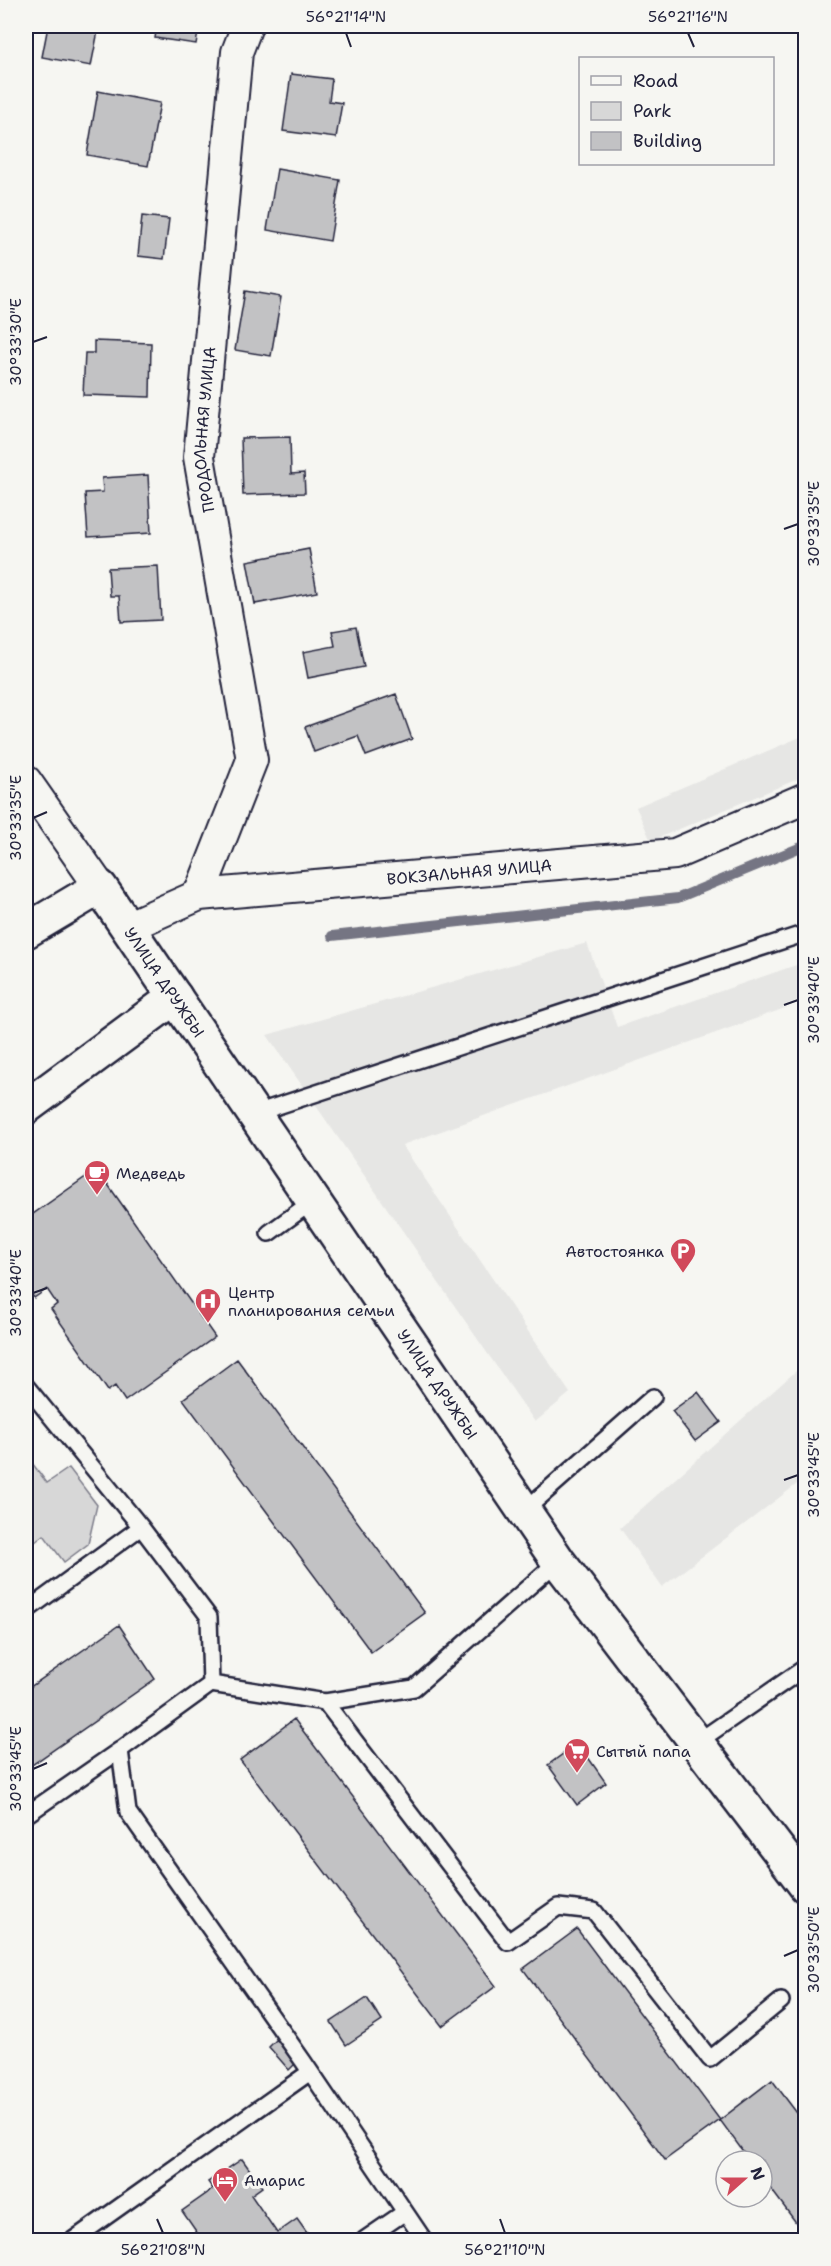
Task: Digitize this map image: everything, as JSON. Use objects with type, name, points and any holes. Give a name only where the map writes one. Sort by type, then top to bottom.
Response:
[{"type":"street","name":"ПРОДОЛЬНАЯ УЛИЦА","points":[[199,895],[252,760],[199,457],[237,52],[247,26]]},
{"type":"street","name":"УЛИЦА ДРУЖБЫ","points":[[26,781],[558,1561],[806,1886]]},
{"type":"street","name":"ВОКЗАЛЬНАЯ УЛИЦА","points":[[127,927],[199,895],[675,854],[806,798]]},
{"type":"street","points":[[26,931],[100,887]]},
{"type":"street","points":[[26,1107],[175,997]]},
{"type":"lane","points":[[253,1114],[806,933]]},
{"type":"lane","points":[[269,1233],[313,1201]]},
{"type":"lane","points":[[26,1386],[141,1527],[209,1617],[211,1684]]},
{"type":"lane","points":[[524,1511],[653,1397]]},
{"type":"lane","points":[[26,1611],[141,1527]]},
{"type":"lane","points":[[26,1815],[211,1684],[325,1702],[414,1688],[558,1561]]},
{"type":"lane","points":[[696,1743],[806,1667]]},
{"type":"lane","points":[[325,1702],[508,1942],[558,1907],[594,1911],[710,2059],[781,2001]]},
{"type":"lane","points":[[120,1750],[128,1812],[310,2072],[424,2241]]},
{"type":"lane","points":[[73,2241],[310,2072]]},
{"type":"lane","points":[[364,2241],[405,2212]]},
{"type":"shaded area","points":[[805,735],[805,776],[651,841],[636,807]]},
{"type":"shaded area","points":[[587,943],[617,1027],[805,962],[805,1001],[402,1145],[570,1393],[535,1422],[267,1035]]},
{"type":"shaded area","points":[[805,1363],[805,1478],[662,1587],[620,1528]]},
{"type":"green space","points":[[26,1455],[47,1483],[69,1468],[97,1505],[88,1544],[64,1562],[44,1535],[26,1549]]},
{"type":"building","points":[[48,26],[71,26],[98,31],[91,66],[42,57]]},
{"type":"building","points":[[157,26],[199,26],[196,44],[155,38]]},
{"type":"building","points":[[291,74],[332,79],[329,101],[342,103],[336,138],[283,131]]},
{"type":"building","points":[[98,91],[160,103],[148,166],[87,155]]},
{"type":"building","points":[[277,169],[340,180],[330,241],[267,230]]},
{"type":"building","points":[[142,216],[169,219],[164,259],[138,256]]},
{"type":"building","points":[[245,291],[281,297],[271,356],[235,350]]},
{"type":"building","points":[[94,341],[151,343],[150,397],[83,395],[85,353],[94,353]]},
{"type":"building","points":[[290,437],[291,474],[304,473],[305,493],[243,495],[241,438]]},
{"type":"building","points":[[148,475],[151,533],[88,537],[85,493],[103,492],[102,478]]},
{"type":"building","points":[[309,549],[317,592],[255,604],[247,561]]},
{"type":"building","points":[[158,566],[161,620],[121,622],[119,596],[110,596],[108,568]]},
{"type":"building","points":[[356,627],[364,667],[308,678],[303,652],[335,646],[332,631]]},
{"type":"building","points":[[396,694],[412,739],[366,756],[358,736],[314,752],[305,727]]},
{"type":"building","points":[[97,1169],[215,1337],[125,1401],[115,1386],[108,1391],[51,1309],[57,1304],[47,1289],[34,1298],[26,1286],[26,1219]]},
{"type":"building","points":[[237,1359],[425,1613],[371,1652],[183,1399]]},
{"type":"building","points":[[698,1392],[721,1422],[695,1441],[672,1411]]},
{"type":"building","points":[[119,1625],[155,1679],[26,1769],[26,1690]]},
{"type":"building","points":[[294,1719],[496,1986],[442,2026],[240,1760]]},
{"type":"building","name":"Сытый папа","points":[[578,1743],[606,1783],[577,1805],[548,1765]]},
{"type":"building","points":[[577,1929],[720,2120],[665,2160],[523,1969]]},
{"type":"building","points":[[367,1998],[382,2021],[346,2045],[331,2022]]},
{"type":"building","points":[[277,2039],[297,2062],[289,2070],[269,2047]]},
{"type":"building","points":[[772,2080],[806,2125],[806,2236],[774,2193],[774,2149],[741,2149],[720,2120]]},
{"type":"building","name":"Амарис","points":[[242,2159],[262,2187],[251,2195],[277,2233],[297,2219],[312,2240],[202,2240],[182,2211],[213,2189],[208,2182]]},
{"type":"waterway","points":[[332,936],[678,898],[806,845]]},
{"type":"place","name":"Медведь","points":[[97,1196]]},
{"type":"place","name":"Автостоянка","points":[[683,1274]]},
{"type":"place","name":"Центр планирования семьи","points":[[208,1324]]},
{"type":"place","name":"Сытый папа","points":[[577,1774]]},
{"type":"place","name":"Амарис","points":[[225,2203]]}]
